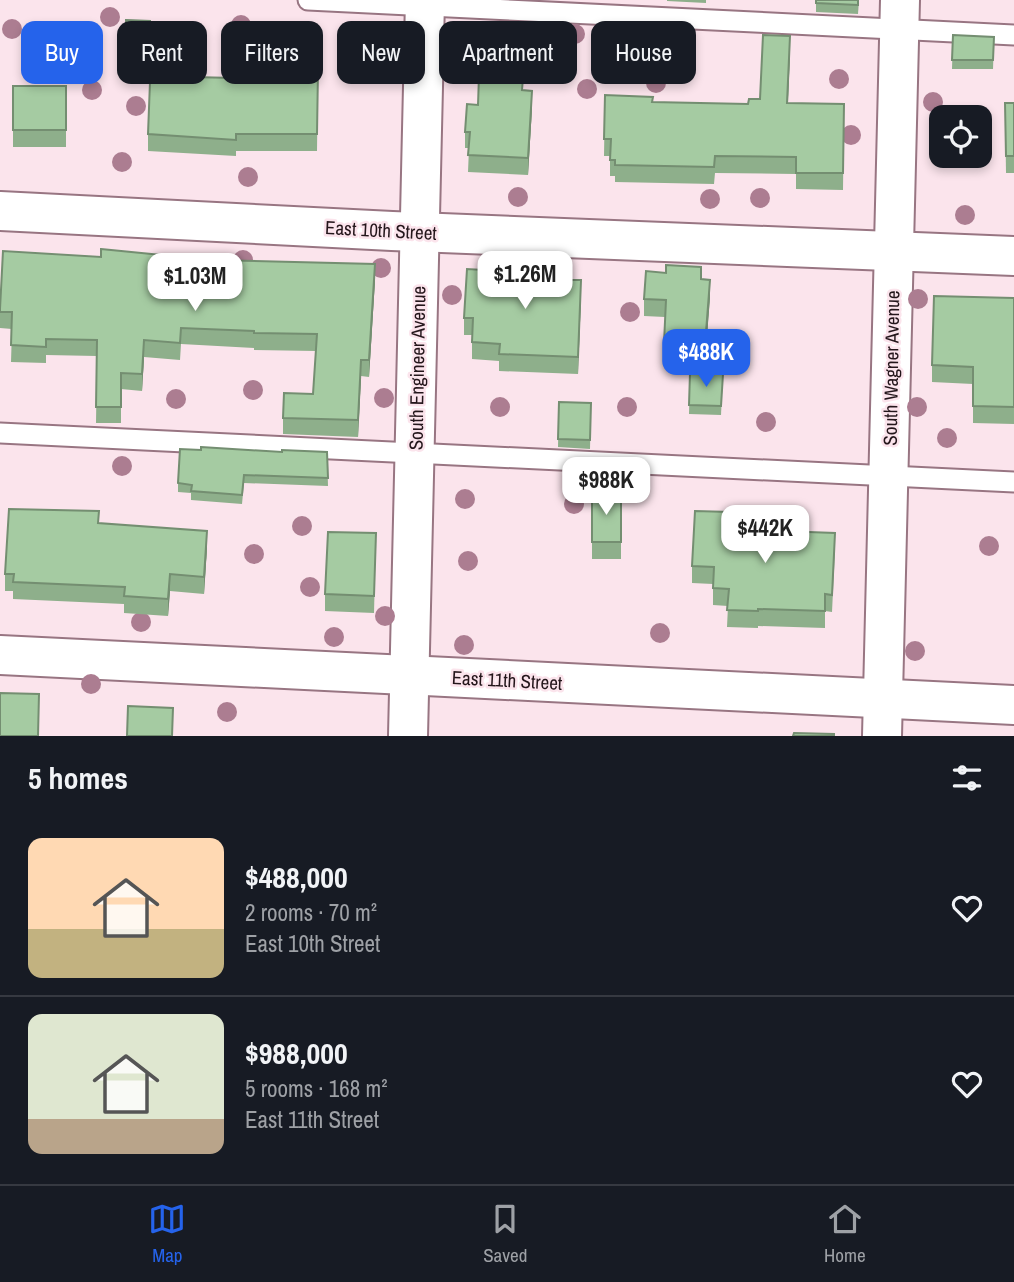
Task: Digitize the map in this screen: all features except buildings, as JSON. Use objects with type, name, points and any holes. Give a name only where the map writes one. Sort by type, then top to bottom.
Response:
[{"type":"street","name":"South Engineer Avenue","points":[[408,736],[425,3]]},
{"type":"street","name":"South Wagner Avenue","points":[[882,736],[900,15]]},
{"type":"street","name":"East 10th Street","points":[[0,211],[420,232],[1014,256]]},
{"type":"street","name":"East 11th Street","points":[[0,655],[1014,705]]},
{"type":"lane","points":[[308,0],[900,15],[1014,35]]},
{"type":"lane","points":[[0,433],[1014,482]]}]
